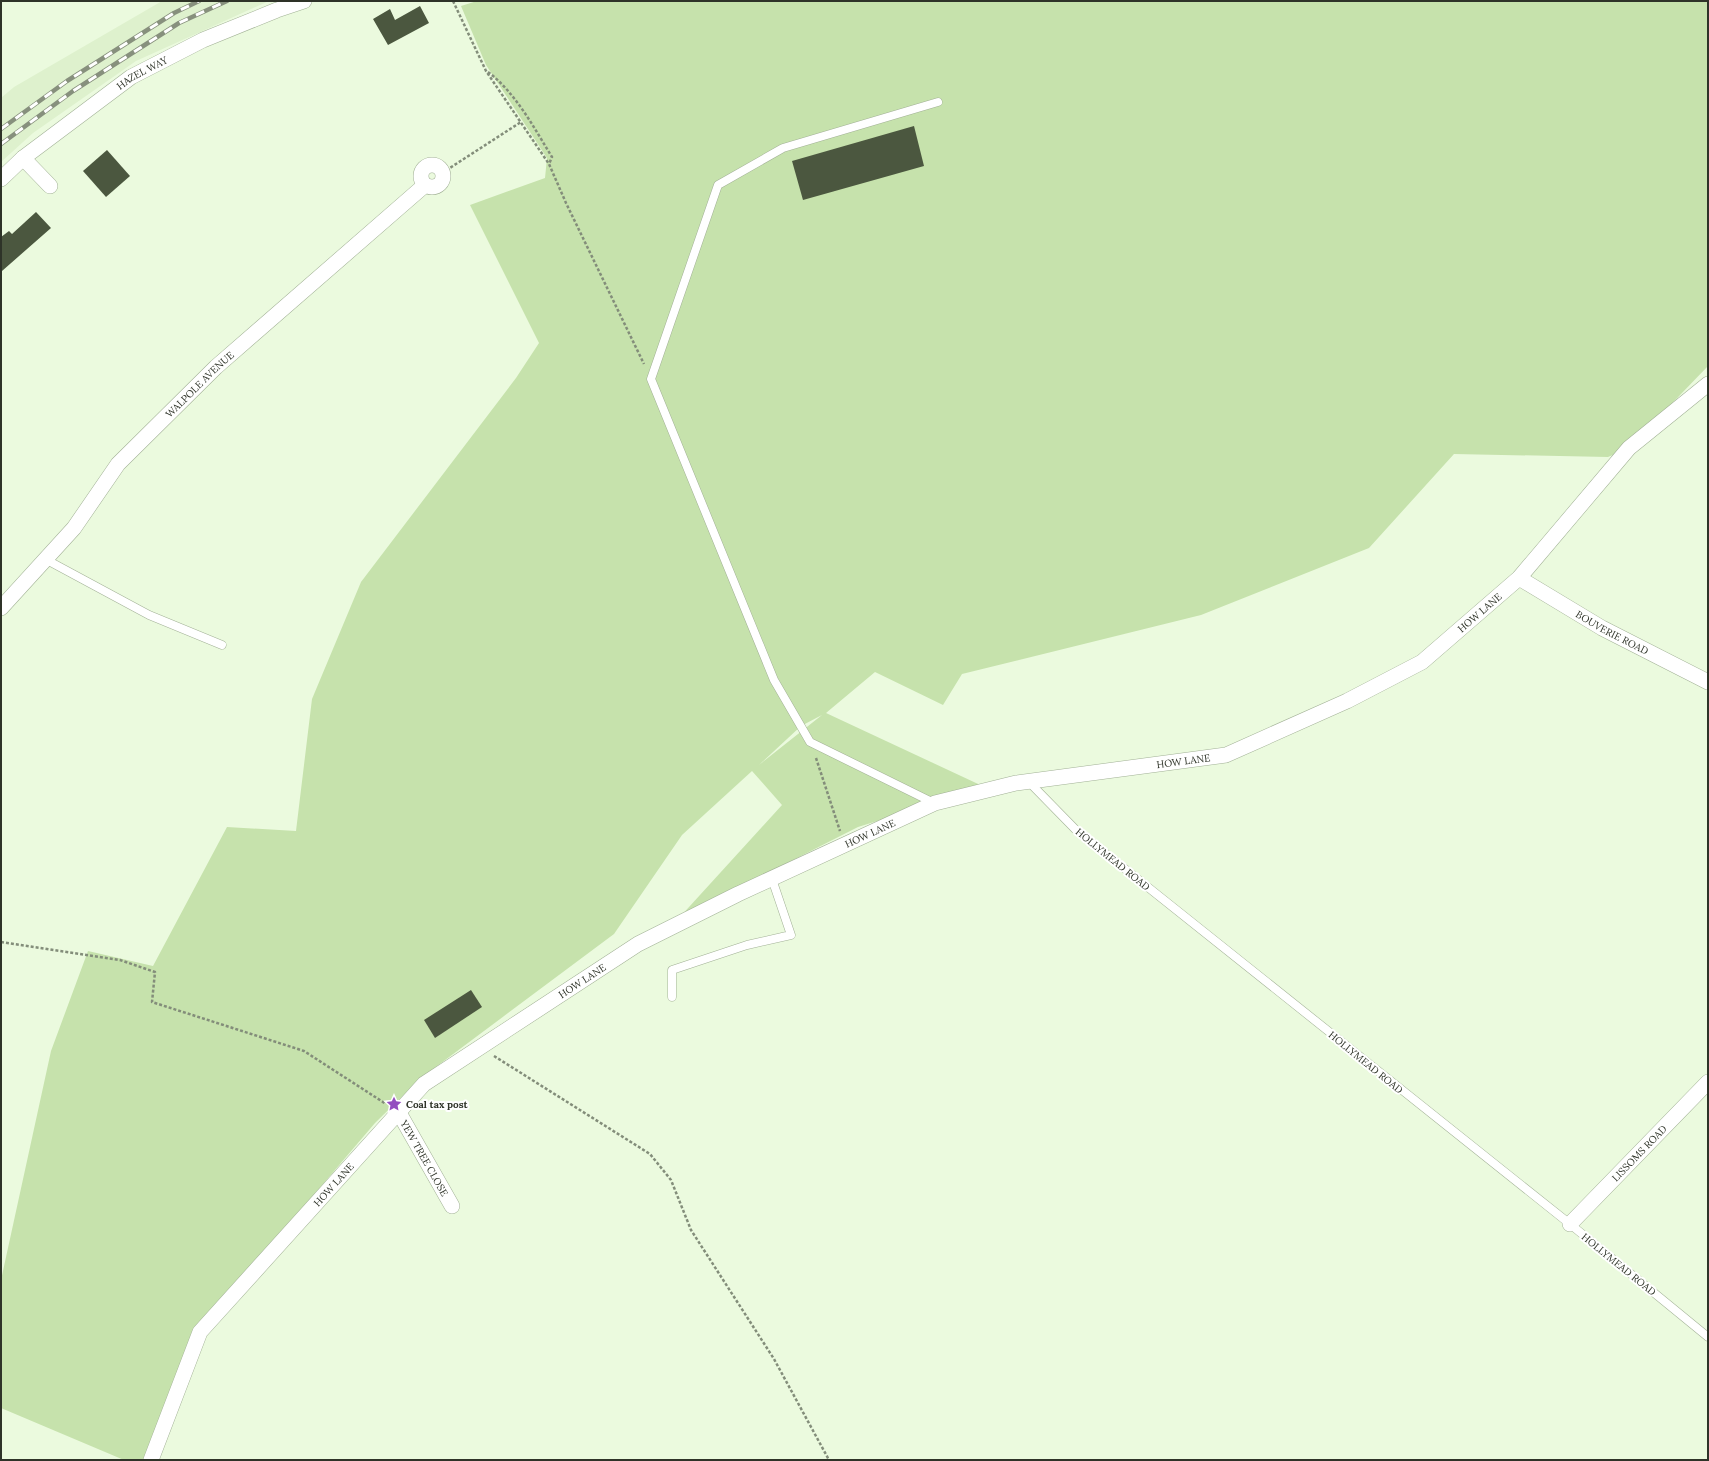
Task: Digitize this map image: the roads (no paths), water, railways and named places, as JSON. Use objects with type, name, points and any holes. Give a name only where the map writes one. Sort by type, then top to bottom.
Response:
[{"type":"street","name":"HAZEL WAY","points":[[1,179],[23,158],[132,77],[203,40],[277,10],[304,1]]},
{"type":"street","points":[[23,158],[50,186]]},
{"type":"street","name":"WALPOLE AVENUE","points":[[1,608],[74,528],[118,464],[216,367],[424,185],[433,187],[441,182],[442,173]]},
{"type":"street","name":"HOW LANE","points":[[151,1460],[200,1332],[424,1084],[638,944],[845,844],[935,803],[1028,781],[1226,755],[1347,701],[1422,662],[1519,578],[1629,448],[1708,384]]},
{"type":"street","name":"BOUVERIE ROAD","points":[[1519,578],[1602,628],[1708,682]]},
{"type":"street","name":"LISSOMS ROAD","points":[[1570,1224],[1708,1082]]},
{"type":"street","name":"YEW TREE CLOSE","points":[[398,1111],[452,1206]]},
{"type":"lane","points":[[935,803],[810,742],[774,680],[651,379],[718,185],[783,148],[938,102]]},
{"type":"lane","points":[[45,559],[149,615],[222,645]]},
{"type":"lane","name":"HOLLYMEAD ROAD","points":[[1028,781],[1075,829],[1570,1224],[1708,1337]]},
{"type":"lane","points":[[672,996],[672,970],[747,945],[791,935],[772,879]]},
{"type":"railway","points":[[1,129],[67,81],[174,13],[199,1]]},
{"type":"railway","points":[[1,144],[73,91],[179,23],[227,1]]},
{"type":"place","name":"Coal tax post","points":[[394,1104]]}]
